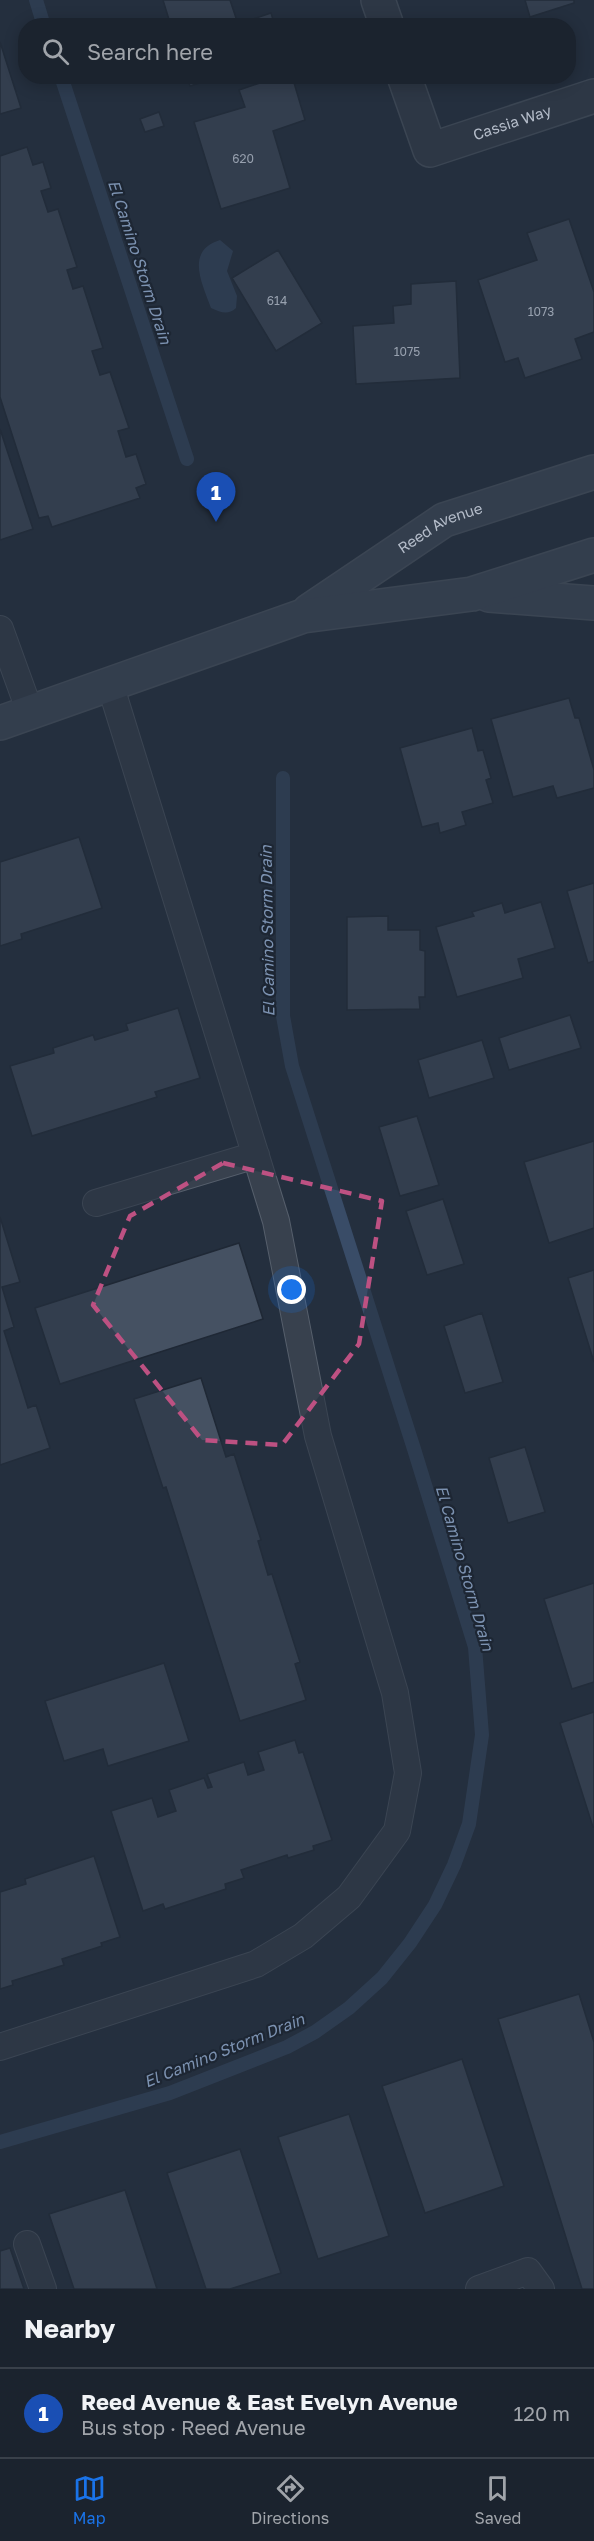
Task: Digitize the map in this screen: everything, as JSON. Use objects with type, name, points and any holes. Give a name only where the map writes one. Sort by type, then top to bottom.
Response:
[{"type":"main road","name":"Reed Avenue","points":[[303,616],[444,520],[594,472]]},
{"type":"main road","name":"Reed Avenue","points":[[0,723],[303,616],[472,594],[594,555]]},
{"type":"main road","points":[[472,594],[594,603]]},
{"type":"street","points":[[378,0],[384,18]]},
{"type":"street","name":"Cassia Way","points":[[407,84],[430,150],[594,96]]},
{"type":"lane","points":[[0,629],[30,712]]},
{"type":"lane","points":[[0,2047],[255,1964],[303,1936],[349,1897],[397,1831],[408,1773],[394,1692],[318,1436],[276,1221],[110,684]]},
{"type":"lane","points":[[96,1203],[256,1155]]},
{"type":"lane","points":[[27,2244],[43,2289]]},
{"type":"lane","points":[[479,2289],[528,2271],[542,2289]]},
{"type":"highlighted area","points":[[223,1163],[382,1201],[359,1344],[282,1445],[202,1440],[93,1305],[130,1216]]},
{"type":"water","points":[[220,240],[233,251],[227,271],[237,296],[236,308],[227,313],[211,308],[199,269],[199,260],[203,252],[209,245]]},
{"type":"building","points":[[163,0],[230,0],[236,18],[169,18]]},
{"type":"building","points":[[525,0],[574,0],[574,3],[530,17]]},
{"type":"building","points":[[271,13],[273,18],[256,18]]},
{"type":"building","points":[[0,42],[21,108],[0,114]]},
{"type":"building","points":[[257,84],[294,84],[305,120],[273,131],[290,188],[221,209],[194,122],[245,107],[239,90]]},
{"type":"building","points":[[159,112],[164,126],[145,132],[140,119]]},
{"type":"building","points":[[27,147],[33,165],[43,162],[51,188],[41,191],[48,212],[58,209],[77,267],[67,270],[73,289],[83,286],[103,348],[92,351],[100,375],[110,372],[129,428],[118,431],[126,457],[136,454],[146,484],[136,488],[140,498],[52,527],[48,516],[39,518],[0,397],[0,156]]},
{"type":"building","points":[[569,219],[594,292],[594,332],[575,339],[582,359],[525,378],[518,358],[505,362],[478,280],[537,260],[527,233]]},
{"type":"building","points":[[278,250],[322,323],[276,351],[232,278]]},
{"type":"building","points":[[456,281],[460,378],[356,384],[353,326],[394,323],[393,306],[411,304],[411,284]]},
{"type":"building","points":[[0,429],[33,529],[0,540]]},
{"type":"building","points":[[569,698],[575,718],[579,718],[594,770],[594,788],[557,798],[553,786],[513,797],[491,719]]},
{"type":"building","points":[[472,728],[478,751],[483,750],[491,778],[486,780],[493,803],[462,812],[466,825],[440,833],[438,823],[422,827],[400,748]]},
{"type":"building","points":[[79,837],[102,908],[21,934],[22,939],[0,946],[0,862]]},
{"type":"building","points":[[594,883],[594,961],[588,963],[567,891]]},
{"type":"building","points":[[541,902],[555,948],[518,959],[523,978],[457,997],[436,927],[474,916],[472,912],[502,903],[505,913]]},
{"type":"building","points":[[388,916],[388,930],[420,930],[420,950],[425,951],[425,997],[419,997],[420,1009],[347,1010],[347,917]]},
{"type":"building","points":[[178,1008],[200,1078],[155,1092],[157,1097],[32,1136],[10,1066],[54,1053],[53,1048],[93,1035],[95,1040],[128,1030],[126,1024]]},
{"type":"building","points":[[570,1015],[581,1048],[509,1070],[499,1038]]},
{"type":"building","points":[[482,1040],[494,1078],[429,1098],[418,1060]]},
{"type":"building","points":[[417,1116],[439,1185],[400,1196],[379,1127]]},
{"type":"building","points":[[594,1141],[594,1228],[549,1243],[524,1162]]},
{"type":"building","points":[[443,1199],[464,1264],[427,1275],[406,1211]]},
{"type":"building","points":[[0,1217],[20,1282],[2,1287],[14,1327],[4,1331],[28,1408],[36,1405],[50,1448],[0,1465]]},
{"type":"building","points":[[239,1243],[263,1319],[60,1384],[35,1308]]},
{"type":"building","points":[[594,1270],[594,1362],[568,1278]]},
{"type":"building","points":[[482,1313],[503,1382],[465,1393],[444,1326]]},
{"type":"building","points":[[201,1378],[226,1457],[234,1454],[261,1540],[258,1541],[268,1575],[272,1574],[300,1662],[295,1664],[306,1700],[240,1721],[166,1487],[163,1488],[134,1399]]},
{"type":"building","points":[[525,1447],[545,1512],[508,1523],[489,1458]]},
{"type":"building","points":[[594,1583],[594,1682],[572,1689],[544,1599]]},
{"type":"building","points":[[164,1663],[189,1741],[108,1766],[103,1749],[64,1761],[45,1701]]},
{"type":"building","points":[[594,1712],[594,1827],[593,1827],[560,1723]]},
{"type":"building","points":[[295,1740],[299,1753],[303,1752],[332,1840],[313,1846],[314,1850],[288,1858],[287,1855],[241,1870],[244,1878],[225,1884],[226,1889],[165,1909],[163,1904],[143,1911],[111,1811],[152,1798],[158,1817],[176,1811],[169,1790],[204,1778],[208,1788],[212,1787],[207,1774],[244,1762],[248,1775],[264,1770],[258,1752]]},
{"type":"building","points":[[94,1856],[120,1937],[101,1943],[102,1946],[62,1959],[64,1965],[12,1981],[13,1985],[0,1989],[0,1892],[26,1884],[25,1879]]},
{"type":"building","points":[[579,1994],[594,2042],[594,2289],[582,2289],[498,2019]]},
{"type":"building","points":[[462,2059],[504,2186],[425,2213],[382,2086]]},
{"type":"building","points":[[349,2114],[389,2236],[318,2259],[278,2137]]},
{"type":"building","points":[[240,2149],[281,2273],[230,2289],[206,2289],[167,2173]]},
{"type":"building","points":[[125,2190],[157,2289],[74,2289],[49,2214]]},
{"type":"building","points":[[10,2248],[24,2289],[0,2289],[0,2251]]},
{"type":"waterway","name":"El Camino Storm Drain","points":[[36,0],[42,18]]},
{"type":"waterway","name":"El Camino Storm Drain","points":[[64,84],[187,459]]},
{"type":"waterway","name":"El Camino Storm Drain","points":[[0,2142],[170,2093],[287,2047],[315,2032],[349,2008],[382,1978],[410,1943],[435,1905],[454,1865],[469,1824],[482,1735],[475,1647],[292,1066],[283,1016],[283,778]]},
{"type":"place","name":"Reed Avenue & East Evelyn Avenue","points":[[216,522]]}]
